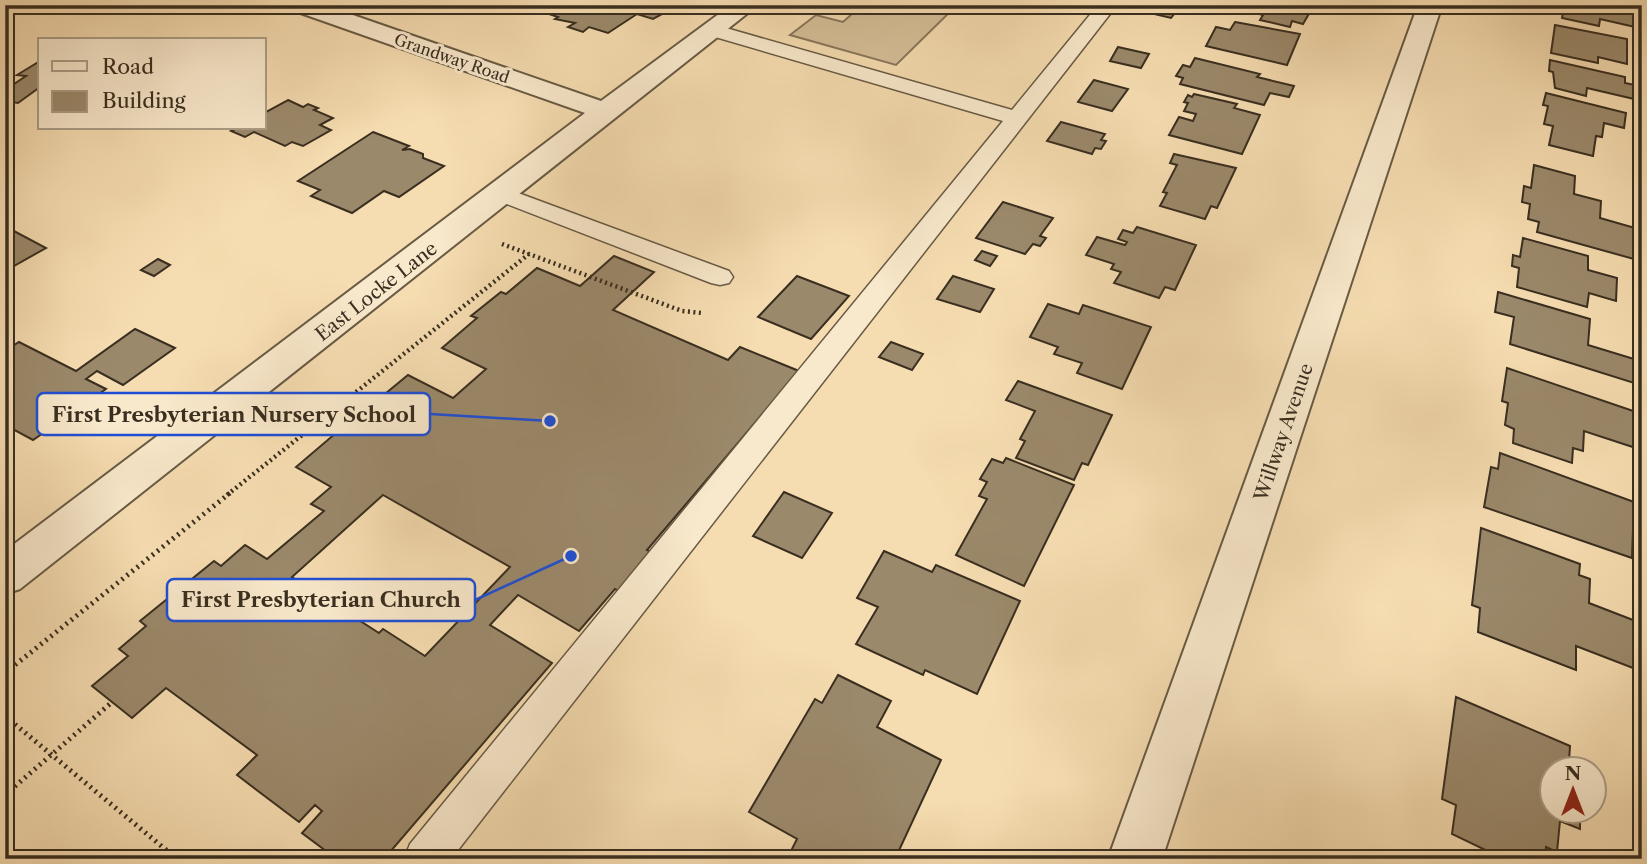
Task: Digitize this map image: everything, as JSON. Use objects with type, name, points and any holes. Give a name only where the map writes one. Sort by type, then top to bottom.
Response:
[{"type":"street","name":"Grandway Road","points":[[300,5],[605,111]]},
{"type":"street","name":"East Locke Lane","points":[[5,576],[502,194],[605,111],[746,5]]},
{"type":"street","name":"Willway Avenue","points":[[1135,859],[1430,5]]},
{"type":"lane","points":[[425,859],[1108,5]]},
{"type":"lane","points":[[712,30],[1017,118]]},
{"type":"lane","points":[[502,194],[720,278]]},
{"type":"path","points":[[5,674],[529,254]]},
{"type":"path","points":[[5,795],[111,703]]},
{"type":"path","points":[[5,716],[177,859]]},
{"type":"shaded area","points":[[862,5],[957,5],[896,65],[790,35],[816,15],[843,22]]},
{"type":"building","points":[[41,5],[79,5],[72,11],[35,10]]},
{"type":"building","points":[[559,5],[675,7],[653,19],[637,14],[608,33],[589,27],[583,32],[568,27],[575,23],[555,19],[558,17],[546,13]]},
{"type":"building","points":[[1146,5],[1164,5],[1178,9],[1171,18],[1141,11]]},
{"type":"building","points":[[1260,5],[1314,5],[1303,24],[1292,21],[1290,27],[1260,20],[1263,15],[1256,13]]},
{"type":"building","points":[[1555,5],[1619,5],[1636,11],[1635,27],[1600,19],[1599,26],[1562,18],[1563,12],[1554,10]]},
{"type":"building","points":[[1235,22],[1300,34],[1287,65],[1206,46],[1216,27],[1230,30]]},
{"type":"building","points":[[1555,25],[1627,39],[1627,64],[1598,57],[1598,63],[1551,53]]},
{"type":"building","points":[[1118,47],[1149,54],[1141,68],[1110,61]]},
{"type":"building","points":[[1195,58],[1260,74],[1257,77],[1294,86],[1289,97],[1270,93],[1264,105],[1180,84],[1183,78],[1176,76],[1183,65],[1190,67]]},
{"type":"building","points":[[1550,60],[1625,77],[1625,83],[1635,85],[1634,99],[1587,88],[1586,96],[1555,88],[1553,72],[1549,71]]},
{"type":"building","points":[[38,62],[38,88],[18,103],[5,101],[5,90],[26,76],[17,75]]},
{"type":"building","points":[[1094,80],[1128,89],[1112,111],[1078,102]]},
{"type":"building","points":[[1546,93],[1626,113],[1624,128],[1604,123],[1602,137],[1596,136],[1593,156],[1549,145],[1553,126],[1544,124],[1548,106],[1543,105]]},
{"type":"building","points":[[1194,94],[1237,104],[1234,108],[1260,115],[1242,154],[1169,135],[1179,117],[1193,121],[1196,114],[1184,111],[1188,103],[1184,102],[1188,95],[1192,97]]},
{"type":"building","points":[[288,100],[303,107],[308,104],[318,108],[314,110],[333,118],[320,125],[331,130],[303,146],[292,142],[285,146],[254,132],[245,137],[231,131],[266,130],[266,112]]},
{"type":"building","points":[[1061,122],[1105,134],[1101,140],[1106,141],[1101,149],[1095,148],[1092,154],[1047,141]]},
{"type":"building","points":[[373,132],[409,146],[402,150],[410,149],[423,154],[423,158],[444,166],[399,197],[384,191],[352,213],[311,196],[320,190],[298,181]]},
{"type":"building","points":[[1174,154],[1236,168],[1217,208],[1211,206],[1205,219],[1160,206],[1167,193],[1163,192],[1177,165],[1170,163]]},
{"type":"building","points":[[1534,165],[1575,176],[1574,194],[1601,201],[1600,218],[1642,230],[1641,261],[1537,232],[1539,222],[1528,219],[1530,204],[1522,202],[1524,186],[1531,188]]},
{"type":"building","points":[[1003,202],[1053,218],[1040,236],[1046,238],[1040,246],[1033,244],[1025,254],[976,238]]},
{"type":"building","points":[[1137,227],[1196,245],[1175,290],[1165,287],[1159,298],[1114,283],[1121,272],[1111,269],[1114,264],[1086,255],[1097,237],[1125,245],[1127,242],[1118,239],[1123,230],[1133,233]]},
{"type":"building","points":[[12,230],[46,248],[5,271],[5,233]]},
{"type":"building","points":[[1523,238],[1588,256],[1588,270],[1617,278],[1616,301],[1589,293],[1587,307],[1517,287],[1519,268],[1512,266],[1513,255],[1520,257]]},
{"type":"building","points":[[982,251],[997,256],[990,266],[975,260]]},
{"type":"building","points":[[614,256],[654,272],[613,310],[728,360],[740,347],[799,371],[647,550],[653,553],[620,592],[615,589],[579,631],[518,595],[490,625],[552,663],[384,859],[347,859],[339,852],[334,857],[302,833],[322,811],[315,805],[299,822],[237,775],[257,755],[166,688],[132,718],[92,686],[128,656],[119,649],[146,626],[140,621],[214,561],[221,566],[245,545],[267,559],[324,511],[311,504],[331,487],[296,467],[336,433],[330,431],[369,400],[374,403],[408,375],[453,398],[486,369],[442,348],[477,318],[471,316],[501,292],[506,294],[537,268],[580,286]],"holes":[[[383,495],[510,567],[425,656],[383,629],[379,633],[292,577]]]},
{"type":"building","points":[[158,259],[170,265],[154,276],[141,270]]},
{"type":"building","points":[[797,276],[849,296],[811,339],[758,317]]},
{"type":"building","points":[[953,276],[994,289],[980,312],[937,299]]},
{"type":"building","points":[[1498,292],[1590,319],[1588,345],[1634,359],[1634,383],[1510,344],[1514,317],[1495,312]]},
{"type":"building","points":[[1048,304],[1079,314],[1083,305],[1151,327],[1122,389],[1077,373],[1082,363],[1054,354],[1058,347],[1030,337]]},
{"type":"building","points":[[135,329],[175,348],[123,385],[97,371],[86,379],[106,389],[33,440],[5,425],[5,351],[19,342],[76,371]]},
{"type":"building","points":[[891,342],[923,354],[912,370],[879,357]]},
{"type":"building","points":[[1507,368],[1642,414],[1642,450],[1584,431],[1583,451],[1573,448],[1572,463],[1513,443],[1514,429],[1505,425],[1508,403],[1502,401]]},
{"type":"building","points":[[1018,381],[1112,415],[1088,465],[1082,463],[1074,480],[1016,458],[1025,441],[1020,439],[1035,411],[1006,400]]},
{"type":"building","points":[[1500,453],[1634,502],[1632,558],[1484,507],[1491,467],[1498,469]]},
{"type":"building","points":[[1006,458],[1074,485],[1024,586],[956,555],[987,499],[979,496],[987,482],[980,479],[992,459],[1003,463]]},
{"type":"building","points":[[784,492],[832,513],[802,558],[753,536]]},
{"type":"building","points":[[1481,528],[1580,564],[1579,575],[1590,579],[1589,603],[1633,620],[1633,668],[1576,646],[1576,670],[1478,632],[1480,608],[1472,605]]},
{"type":"building","points":[[884,551],[932,572],[936,565],[1020,601],[977,694],[925,670],[923,675],[856,644],[878,607],[857,598]]},
{"type":"building","points":[[838,675],[891,701],[877,727],[941,760],[895,859],[787,859],[797,839],[749,812],[815,699],[822,703]]},
{"type":"building","points":[[1456,697],[1570,746],[1569,756],[1538,756],[1538,826],[1560,826],[1557,852],[1546,847],[1545,859],[1504,859],[1452,834],[1456,805],[1442,799]]},
{"type":"place","name":"First Presbyterian Nursery School","points":[[550,421]]},
{"type":"place","name":"First Presbyterian Church","points":[[571,556]]}]
